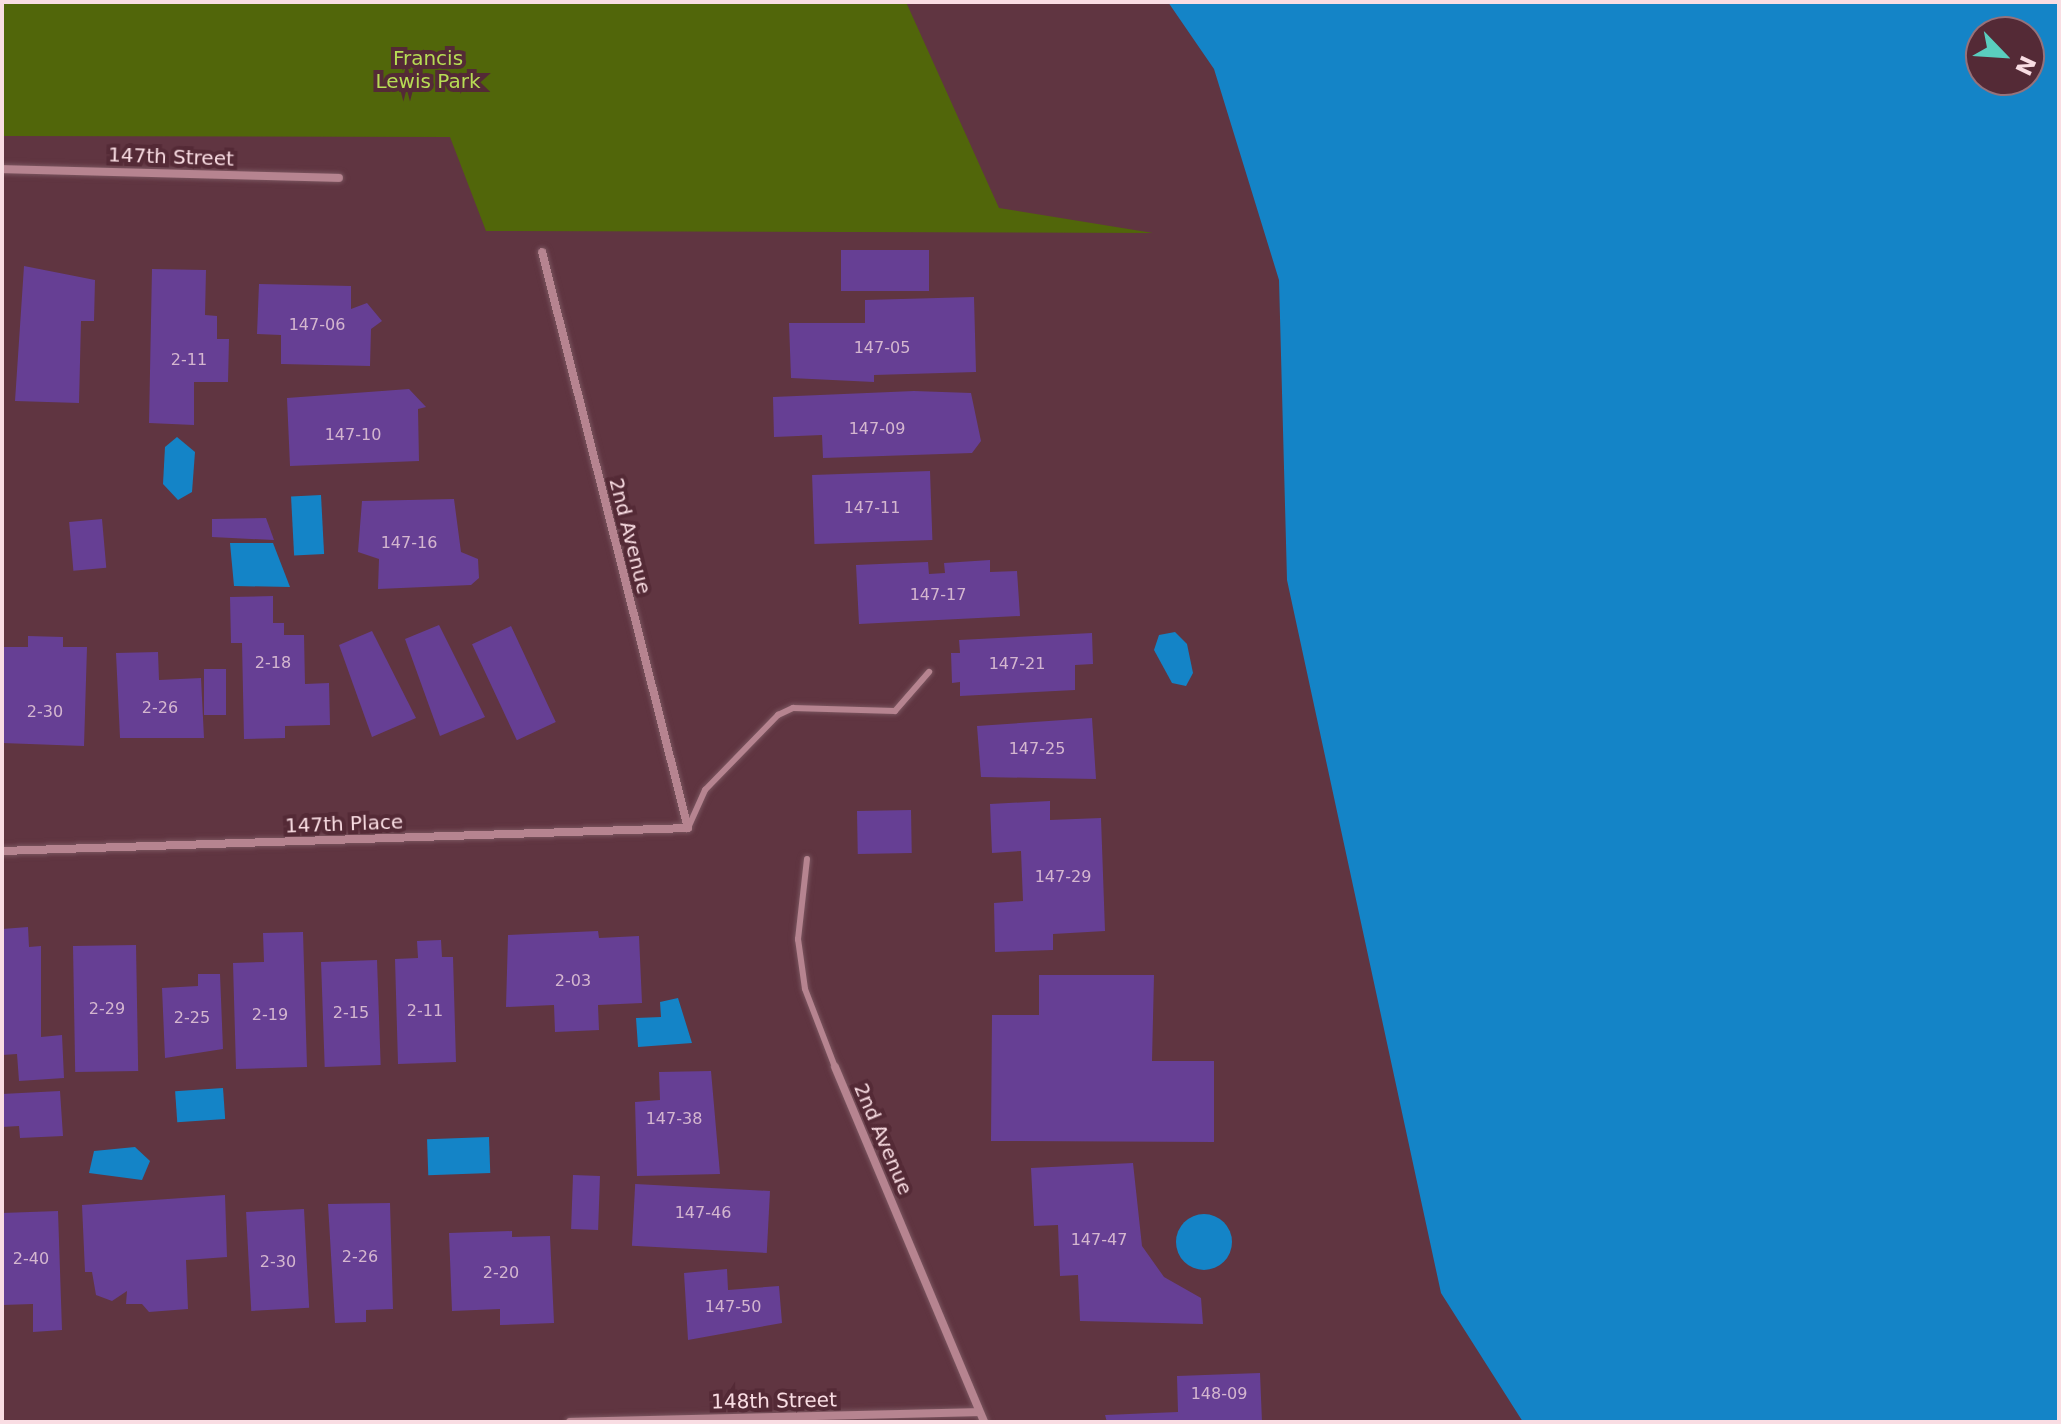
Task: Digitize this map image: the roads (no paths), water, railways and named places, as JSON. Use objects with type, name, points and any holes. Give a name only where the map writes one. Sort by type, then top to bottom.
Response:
[{"type":"street","name":"147th Street","points":[[2,169],[339,178]]},
{"type":"street","name":"2nd Avenue","points":[[542,252],[688,828]]},
{"type":"street","name":"147th Place","points":[[2,851],[688,828]]},
{"type":"street","name":"2nd Avenue","points":[[835,1067],[984,1422]]},
{"type":"street","name":"148th Street","points":[[570,1422],[979,1412]]},
{"type":"lane","points":[[688,828],[705,790],[778,715],[793,708],[895,711],[929,672]]},
{"type":"lane","name":"2nd Avenue","points":[[807,859],[798,939],[805,989],[835,1067]]},
{"type":"water","points":[[1168,2],[2059,2],[2059,1422],[1523,1422],[1441,1293],[1287,580],[1279,280],[1214,69]]},
{"type":"water","points":[[177,437],[195,452],[192,492],[178,500],[163,484],[165,447]]},
{"type":"water","points":[[321,495],[324,554],[294,555],[291,497]]},
{"type":"water","points":[[230,543],[273,543],[290,587],[234,586]]},
{"type":"water","points":[[1175,632],[1187,644],[1193,673],[1186,686],[1172,683],[1154,650],[1159,635]]},
{"type":"water","points":[[678,998],[692,1043],[638,1047],[636,1018],[661,1017],[660,1002]]},
{"type":"water","points":[[223,1088],[225,1119],[177,1122],[175,1091]]},
{"type":"water","points":[[489,1137],[490,1173],[428,1175],[427,1139]]},
{"type":"water","points":[[135,1147],[150,1161],[142,1180],[89,1173],[94,1151]]},
{"type":"water","points":[[1204,1214],[1224,1222],[1232,1242],[1224,1262],[1204,1270],[1184,1262],[1176,1242],[1184,1222]]},
{"type":"park label","name":"Francis Lewis Park","points":[[428,70]]}]
